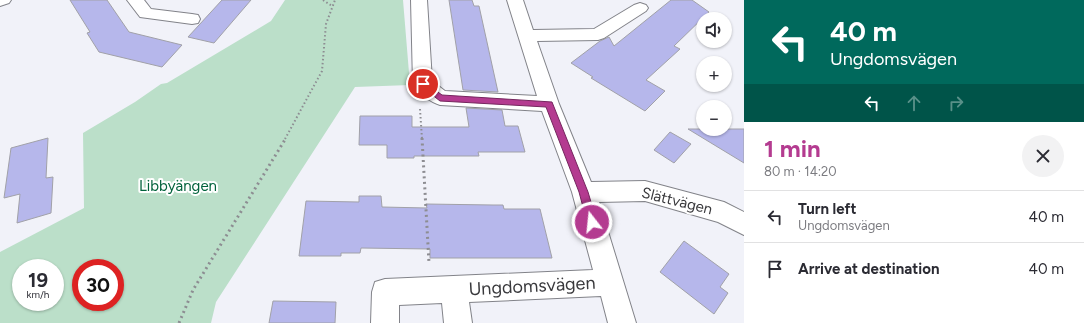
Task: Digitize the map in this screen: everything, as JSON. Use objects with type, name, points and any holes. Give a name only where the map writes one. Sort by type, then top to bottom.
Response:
[{"type":"street","points":[[135,0],[146,13],[192,19]]},
{"type":"street","points":[[419,0],[423,84],[430,90],[440,98],[549,104]]},
{"type":"street","name":"Ungdomsvägen","points":[[515,0],[549,104],[584,192],[622,323]]},
{"type":"street","points":[[528,36],[598,34],[640,8]]},
{"type":"street","name":"Slättvägen","points":[[584,192],[644,191],[724,213],[744,224]]},
{"type":"street","name":"Ungdomsvägen","points":[[385,323],[385,292],[610,282]]},
{"type":"street","name":"Ungdomsvägen","points":[[442,290],[458,323]]},
{"type":"path","points":[[323,0],[332,6]]},
{"type":"path","points":[[179,323],[193,290],[290,132],[322,71],[326,24],[335,0]]},
{"type":"path","points":[[430,90],[419,98],[442,290]]},
{"type":"green space","name":"Libbyängen","points":[[285,0],[403,0],[410,85],[355,87],[216,302],[211,323],[0,323],[0,252],[84,208],[83,133],[135,102],[161,84],[167,83],[271,21]]},
{"type":"building","points":[[70,0],[107,0],[129,32],[182,45],[162,67],[99,52],[87,33],[90,32]]},
{"type":"building","points":[[222,0],[251,0],[214,43],[188,37]]},
{"type":"building","points":[[449,0],[472,0],[474,6],[479,6],[498,92],[463,90]]},
{"type":"building","points":[[671,0],[692,0],[709,12],[696,12],[696,25],[674,46],[680,49],[646,80],[665,91],[645,111],[591,78],[593,77],[571,63],[600,41],[609,37],[614,46]]},
{"type":"building","points":[[466,108],[502,110],[505,126],[518,126],[525,152],[478,152],[479,156],[414,156],[414,158],[387,158],[387,145],[359,145],[360,116],[412,116],[412,127],[469,127]]},
{"type":"building","points":[[688,129],[696,129],[696,134]]},
{"type":"building","points":[[732,129],[744,129],[744,163],[700,136],[732,136]]},
{"type":"building","points":[[670,132],[691,144],[674,163],[654,150]]},
{"type":"building","points":[[48,138],[46,178],[53,177],[51,213],[17,223],[20,194],[4,198],[11,148]]},
{"type":"building","points":[[359,196],[381,196],[382,207],[427,208],[426,204],[503,205],[504,209],[540,209],[552,258],[430,258],[430,249],[361,248],[360,253],[341,253],[341,256],[299,256],[306,201],[359,202]]},
{"type":"building","points":[[684,241],[729,274],[720,287],[728,293],[714,314],[660,272]]},
{"type":"building","points":[[273,301],[336,302],[335,323],[269,323]]},
{"type":"route","points":[[423,84],[440,98],[549,104],[584,192],[592,222]]}]
